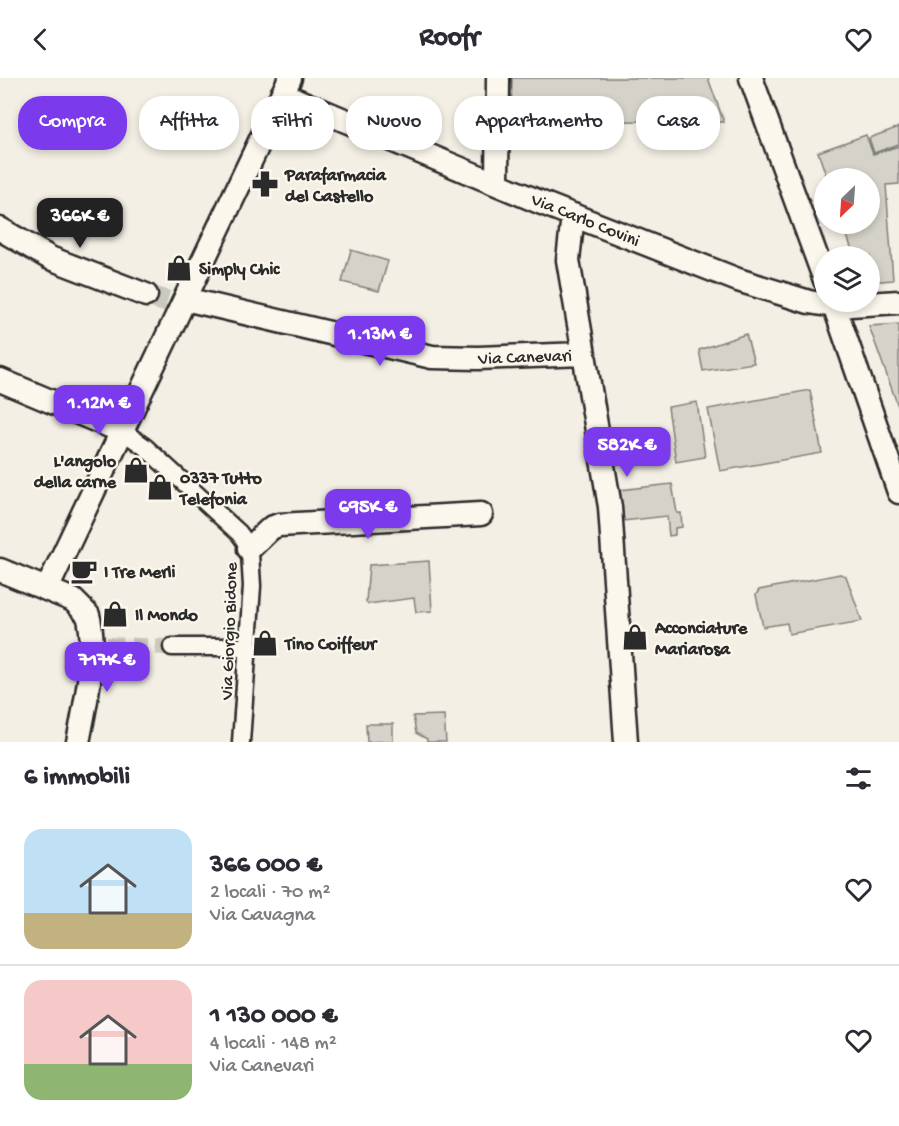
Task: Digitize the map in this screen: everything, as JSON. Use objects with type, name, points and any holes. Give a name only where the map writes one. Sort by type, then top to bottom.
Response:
[{"type":"street","points":[[497,182],[498,78]]},
{"type":"street","points":[[751,78],[814,250]]},
{"type":"street","points":[[47,589],[124,432],[179,302],[286,86]]},
{"type":"street","name":"Via Carlo Covini","points":[[286,86],[573,215],[738,280],[814,302]]},
{"type":"street","points":[[573,215],[568,260],[610,507],[626,742]]},
{"type":"street","points":[[0,229],[50,258],[146,295]]},
{"type":"street","name":"Via Canevari","points":[[179,302],[432,357],[489,358],[583,354]]},
{"type":"street","name":"Via Carlo Covini","points":[[880,303],[899,302]]},
{"type":"street","points":[[837,312],[899,492]]},
{"type":"street","points":[[0,380],[124,432]]},
{"type":"street","name":"Via Giorgio Bidone","points":[[124,432],[145,447],[239,533],[249,549],[252,586],[250,647],[241,742]]},
{"type":"street","points":[[249,549],[272,528],[279,525],[482,514]]},
{"type":"street","points":[[0,570],[73,600],[88,615],[99,645],[86,696],[78,742]]},
{"type":"street","points":[[172,646],[250,647]]},
{"type":"shaded area","points":[[512,78],[708,78],[715,96],[636,96],[636,121],[624,121],[624,96],[512,96]]},
{"type":"shaded area","points":[[899,127],[899,144],[874,153],[869,138]]},
{"type":"shaded area","points":[[866,135],[873,154],[899,146],[899,184],[886,185],[893,280],[880,281],[880,246],[851,246],[846,234],[880,234],[880,168],[824,168],[818,152]]},
{"type":"shaded area","points":[[351,250],[388,261],[379,291],[342,282]]},
{"type":"shaded area","points":[[899,324],[899,409],[869,326]]},
{"type":"shaded area","points":[[746,334],[754,363],[703,371],[699,350]]},
{"type":"shaded area","points":[[810,390],[822,453],[720,471],[708,409]]},
{"type":"shaded area","points":[[697,402],[705,457],[676,462],[668,407]]},
{"type":"shaded area","points":[[672,484],[677,513],[681,513],[682,527],[675,528],[675,535],[669,536],[667,516],[623,521],[619,490]]},
{"type":"shaded area","points":[[429,561],[432,611],[416,612],[414,598],[368,604],[366,602],[369,565]]},
{"type":"shaded area","points":[[840,574],[846,576],[862,621],[789,634],[787,623],[763,627],[756,595],[759,590]]},
{"type":"shaded area","points":[[444,715],[446,742],[427,742],[427,739],[416,733],[413,716]]},
{"type":"shaded area","points":[[366,724],[393,724],[393,741],[367,742]]},
{"type":"tunnel","points":[[146,295],[169,302]]},
{"type":"tunnel","points":[[107,645],[172,647]]},
{"type":"place","name":"Parafarmacia del Castello","points":[[265,184]]},
{"type":"place","name":"Simply Chic","points":[[179,268]]},
{"type":"place","name":"L'angolo della carne","points":[[136,470]]},
{"type":"place","name":"0337 Tutto Telefonia","points":[[160,487]]},
{"type":"place","name":"I Tre Merli","points":[[84,571]]},
{"type":"place","name":"Il Mondo","points":[[115,614]]},
{"type":"place","name":"Acconciature Mariarosa","points":[[635,637]]},
{"type":"place","name":"Tino Coiffeur","points":[[265,643]]}]
